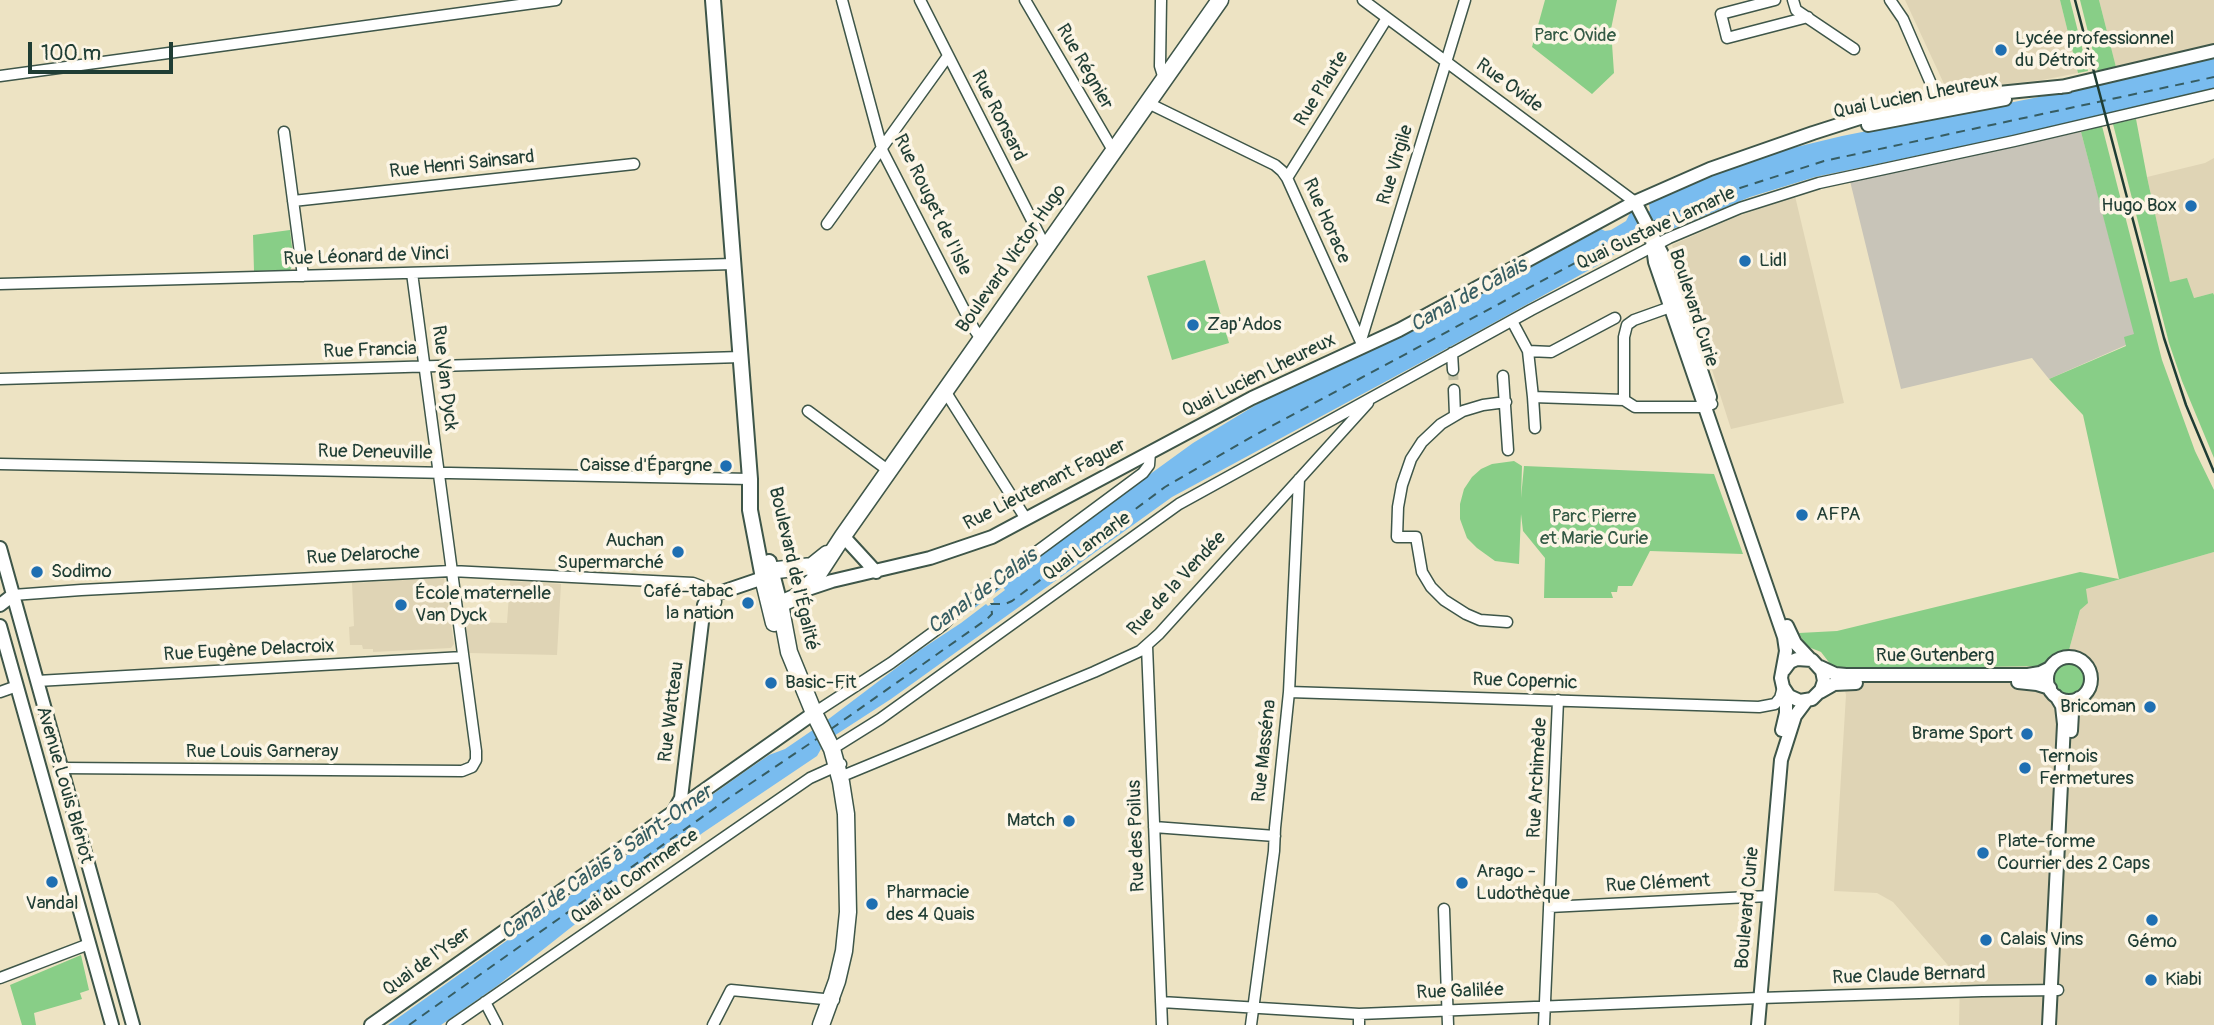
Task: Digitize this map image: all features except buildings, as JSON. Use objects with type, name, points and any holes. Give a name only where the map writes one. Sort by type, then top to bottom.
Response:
[{"type":"main road","name":"Boulevard de l'Égalité","points":[[713,0],[750,479],[789,652],[814,713]]},
{"type":"main road","name":"Boulevard Victor Hugo","points":[[840,539],[816,564],[772,585],[791,600],[815,579],[840,539],[1220,0]]},
{"type":"main road","name":"Boulevard de l'Égalité","points":[[772,585],[783,658],[795,688],[814,713]]},
{"type":"main road","points":[[814,713],[832,748],[855,816],[856,880],[848,965],[821,1025]]},
{"type":"main road","points":[[829,1025],[834,1000]]},
{"type":"street","points":[[0,76],[556,0]]},
{"type":"street","name":"Rue Rouget de l'Isle","points":[[842,0],[882,148],[982,340]]},
{"type":"street","name":"Rue Ronsard","points":[[920,0],[1046,248]]},
{"type":"street","name":"Rue Régnier","points":[[1025,0],[1114,152]]},
{"type":"street","points":[[1161,0],[1160,66],[1164,79]]},
{"type":"street","name":"Rue Ovide","points":[[1363,0],[1635,202]]},
{"type":"street","name":"Rue Virgile","points":[[1362,344],[1465,0]]},
{"type":"street","points":[[1776,0],[1721,14],[1727,38],[1808,17]]},
{"type":"street","points":[[1793,0],[1796,10],[1854,48]]},
{"type":"street","points":[[1890,0],[1903,19],[1938,107]]},
{"type":"street","name":"Rue Plaute","points":[[1287,178],[1387,18]]},
{"type":"street","name":"Quai Lucien Lheureux","points":[[1150,452],[1280,384],[1419,319],[1635,202],[1703,171],[1772,147],[1938,107],[2068,86],[2214,51]]},
{"type":"street","points":[[827,224],[948,57]]},
{"type":"street","name":"Quai Gustave Lamarle","points":[[1376,395],[1512,320],[1628,261],[1653,242],[1728,213],[1811,185],[2214,94]]},
{"type":"street","name":"Rue Horace","points":[[1148,103],[1275,165],[1287,178],[1362,344]]},
{"type":"street","points":[[284,132],[303,276]]},
{"type":"street","name":"Rue Henri Sainsard","points":[[293,201],[634,164]]},
{"type":"street","name":"Boulevard Curie","points":[[1635,202],[1653,242],[1675,305],[1782,630],[1786,651],[1783,670]]},
{"type":"street","name":"Rue Léonard de Vinci","points":[[0,284],[733,264]]},
{"type":"street","name":"Rue Van Dyck","points":[[412,273],[476,756],[472,767],[462,771]]},
{"type":"street","points":[[1623,400],[1624,337],[1627,325],[1675,305]]},
{"type":"street","points":[[1528,351],[1554,351],[1615,318]]},
{"type":"street","points":[[1512,320],[1528,351],[1535,428]]},
{"type":"street","points":[[1452,353],[1452,370]]},
{"type":"street","name":"Rue Francia","points":[[0,379],[741,357]]},
{"type":"street","points":[[1503,376],[1508,450]]},
{"type":"street","points":[[1454,390],[1455,415]]},
{"type":"street","points":[[945,391],[1026,519]]},
{"type":"street","name":"Rue de la Vendée","points":[[841,771],[1094,672],[1147,646],[1376,395]]},
{"type":"street","name":"Quai Lamarle","points":[[832,748],[880,719],[1162,516],[1376,395]]},
{"type":"street","points":[[1533,397],[1623,400],[1635,407],[1709,406]]},
{"type":"street","points":[[1506,402],[1476,406],[1455,415],[1430,433],[1411,459],[1400,492],[1397,537],[1416,537],[1422,572],[1431,587],[1444,600],[1480,620],[1507,622]]},
{"type":"street","name":"Boulevard Curie","points":[[1709,406],[1790,635],[1800,650],[1815,663]]},
{"type":"street","points":[[808,411],[889,471]]},
{"type":"street","points":[[814,713],[891,663],[1143,473],[1149,465],[1150,452]]},
{"type":"street","name":"Rue Lieutenant Faguer","points":[[803,592],[814,586],[876,572],[971,545],[1026,519],[1150,452]]},
{"type":"street","name":"Rue Deneuville","points":[[0,464],[750,479]]},
{"type":"street","name":"Rue Masséna","points":[[1251,1025],[1275,836],[1289,692],[1299,478]]},
{"type":"street","points":[[840,539],[876,572]]},
{"type":"street","name":"Avenue Louis Blériot","points":[[0,548],[133,1025]]},
{"type":"street","name":"Rue Delaroche","points":[[13,595],[451,571],[693,583],[701,586],[713,599]]},
{"type":"street","points":[[713,599],[772,585]]},
{"type":"street","points":[[0,605],[13,595]]},
{"type":"street","name":"Rue Watteau","points":[[675,809],[681,798],[702,617],[713,599]]},
{"type":"street","name":"Avenue Louis Blériot","points":[[0,626],[112,1025]]},
{"type":"street","name":"Rue des Poilus","points":[[1147,646],[1162,1025]]},
{"type":"street","name":"Rue Eugène Delacroix","points":[[37,681],[463,657]]},
{"type":"street","points":[[2053,692],[2066,700],[2079,698],[2086,693],[2090,683],[2086,665],[2077,658],[2066,657],[2056,661],[2050,668],[2048,678],[2053,692],[2062,706],[2064,723],[2054,990],[2056,1025]]},
{"type":"street","points":[[1795,660],[1815,663],[1824,678],[1820,692],[1807,700],[1795,700],[1784,690],[1781,678],[1783,670],[1795,660]]},
{"type":"street","name":"Rue Gutenberg","points":[[1815,663],[1835,674],[1846,675],[2028,675],[2050,668]]},
{"type":"street","name":"Avenue Louis Blériot","points":[[17,686],[37,681]]},
{"type":"street","name":"Rue Gutenberg","points":[[1820,692],[1834,684],[1854,683],[2028,682],[2053,692]]},
{"type":"street","points":[[0,692],[17,686]]},
{"type":"street","points":[[1759,707],[1775,704],[1784,690]]},
{"type":"street","name":"Boulevard Curie","points":[[1777,795],[1777,757],[1786,713],[1784,690]]},
{"type":"street","name":"Rue Copernic","points":[[1289,692],[1759,707]]},
{"type":"street","points":[[2049,1025],[2054,990],[2071,719],[2079,698]]},
{"type":"street","name":"Rue Archimède","points":[[1544,1025],[1559,700]]},
{"type":"street","name":"Boulevard Curie","points":[[1758,1025],[1777,795],[1785,742],[1795,716],[1807,700]]},
{"type":"street","points":[[1759,707],[1775,714],[1782,730]]},
{"type":"street","name":"Quai de l'Yser","points":[[371,1025],[814,713]]},
{"type":"street","name":"Rue Louis Garneray","points":[[61,768],[462,771]]},
{"type":"street","name":"Quai du Commerce","points":[[452,1025],[810,778],[841,771]]},
{"type":"street","points":[[1154,827],[1275,836]]},
{"type":"street","name":"Avenue Louis Blériot","points":[[75,893],[94,887]]},
{"type":"street","name":"Rue Clément","points":[[1549,907],[1769,895]]},
{"type":"street","points":[[1444,909],[1447,1025]]},
{"type":"street","points":[[0,978],[89,944]]},
{"type":"street","points":[[713,1025],[731,990],[834,1000]]},
{"type":"street","name":"Rue Claude Bernard","points":[[1760,998],[2054,990]]},
{"type":"street","name":"Rue Galilée","points":[[1161,1002],[1359,1020],[1447,1011],[1760,998]]},
{"type":"street","points":[[485,1002],[497,1025]]},
{"type":"shaded area","name":"Lycée professionnel du Détroit","points":[[1905,0],[2060,0],[2078,73],[1953,90],[1945,86]]},
{"type":"shaded area","points":[[2099,0],[2214,0],[2214,48],[2117,71]]},
{"type":"shaded area","points":[[2081,132],[2135,334],[2126,345],[2049,379],[2032,358],[1901,389],[1850,181]]},
{"type":"shaded area","points":[[2214,158],[2214,295],[2213,293],[2194,298],[2170,283],[2147,177],[2205,163]]},
{"type":"shaded area","points":[[1795,196],[1844,403],[1731,429],[1672,245],[1733,218]]},
{"type":"shaded area","points":[[2214,552],[2214,1025],[1959,1025],[1960,979],[1893,902],[1877,893],[1834,891],[1846,695],[1840,669],[2041,665],[2055,653],[2069,650],[2086,589]]},
{"type":"shaded area","name":"École maternelle Van Dyck","points":[[444,578],[454,644],[451,648],[373,652],[373,649],[363,649],[362,645],[350,645],[349,627],[354,626],[352,583]]},
{"type":"shaded area","points":[[510,581],[561,584],[557,655],[469,653],[465,622],[507,623]]},
{"type":"green space","name":"Parc Ovide","points":[[1545,0],[1617,0],[1611,29],[1614,73],[1592,94],[1532,47]]},
{"type":"green space","points":[[2060,0],[2070,0],[2088,71],[2078,73]]},
{"type":"green space","points":[[2080,0],[2099,0],[2117,71],[2098,72]]},
{"type":"green space","points":[[2136,119],[2170,282],[2187,278],[2194,298],[2213,293],[2214,295],[2214,458],[2169,343],[2113,124]]},
{"type":"green space","points":[[2102,126],[2162,360],[2195,451],[2214,490],[2214,552],[2086,589],[2088,603],[2080,610],[2069,650],[2055,653],[2041,666],[1840,669],[1831,665],[1821,652],[1806,646],[1799,633],[1837,631],[2080,572],[2119,579],[2083,415],[2049,379],[2126,346],[2124,337],[2134,334],[2081,132]]},
{"type":"green space","points":[[290,230],[294,264],[290,270],[254,271],[253,235]]},
{"type":"green space","name":"Zap'Ados","points":[[1205,260],[1229,343],[1172,360],[1147,276]]},
{"type":"green space","name":"Parc Pierre et Marie Curie","points":[[1514,461],[1522,466],[1521,498],[1524,466],[1714,474],[1743,554],[1650,551],[1632,586],[1618,586],[1617,592],[1611,592],[1613,598],[1544,598],[1545,558],[1523,531],[1521,514],[1519,564],[1495,561],[1477,548],[1467,538],[1460,519],[1464,489],[1472,477],[1492,464]]},
{"type":"green space","points":[[2070,662],[2081,667],[2086,678],[2081,689],[2070,694],[2059,689],[2054,678],[2059,667]]},
{"type":"green space","points":[[81,955],[89,990],[80,993],[82,999],[34,1013],[36,1025],[22,1025],[10,985]]},
{"type":"water","points":[[2214,58],[2214,88],[2031,132],[1815,177],[1750,197],[1665,232],[1657,227],[1643,233],[1642,242],[1638,241],[1622,249],[1600,264],[1468,337],[1172,497],[891,699],[820,745],[817,756],[704,832],[574,925],[497,986],[441,1025],[388,1025],[747,770],[769,755],[785,749],[826,721],[920,650],[961,623],[961,614],[1153,472],[1193,443],[1264,400],[1405,335],[1601,229],[1611,230],[1626,221],[1631,211],[1635,218],[1650,211],[1649,204],[1652,201],[1721,172],[1788,149],[1842,136],[2054,94]]},
{"type":"pier","points":[[1003,587],[1005,590],[993,599],[994,602],[988,606],[986,604],[961,623],[961,618]]},
{"type":"ferry route","points":[[1650,223],[1740,188],[1824,161],[2214,77]]},
{"type":"ferry route","points":[[831,729],[987,619],[992,614],[991,604],[1012,601],[1165,487],[1255,435],[1642,227]]},
{"type":"ferry route","points":[[409,1025],[818,738]]},
{"type":"tunnel","points":[[1453,370],[1454,390]]},
{"type":"railway","points":[[2075,0],[2164,338],[2186,405],[2214,472]]},
{"type":"place","name":"Lycée professionnel du Détroit","points":[[2001,50]]},
{"type":"place","name":"Hugo Box","points":[[2191,206]]},
{"type":"place","name":"Lidl","points":[[1745,261]]},
{"type":"place","name":"Zap'Ados","points":[[1193,325]]},
{"type":"place","name":"Caisse d'Épargne","points":[[726,466]]},
{"type":"place","name":"AFPA","points":[[1802,515]]},
{"type":"place","name":"Auchan Supermarché","points":[[678,552]]},
{"type":"place","name":"Sodimo","points":[[37,572]]},
{"type":"place","name":"Café-tabac la nation","points":[[748,603]]},
{"type":"place","name":"École maternelle Van Dyck","points":[[401,605]]},
{"type":"place","name":"Basic-Fit","points":[[771,683]]},
{"type":"place","name":"Bricoman","points":[[2150,707]]},
{"type":"place","name":"Brame Sport","points":[[2027,734]]},
{"type":"place","name":"Ternois Fermetures","points":[[2025,768]]},
{"type":"place","name":"Match","points":[[1069,821]]},
{"type":"place","name":"Plate-forme Courrier des 2 Caps","points":[[1983,853]]},
{"type":"place","name":"Vandal","points":[[52,882]]},
{"type":"place","name":"Arago - Ludothèque","points":[[1462,883]]},
{"type":"place","name":"Pharmacie des 4 Quais","points":[[872,904]]},
{"type":"place","name":"Gémo","points":[[2152,920]]},
{"type":"place","name":"Calais Vins","points":[[1986,940]]},
{"type":"place","name":"Kiabi","points":[[2151,980]]},
{"type":"water label","name":"Canal de Calais","points":[[1469,296]]},
{"type":"water label","name":"Canal de Calais","points":[[983,592]]},
{"type":"water label","name":"Canal de Calais à Saint-Omer","points":[[607,863]]}]
